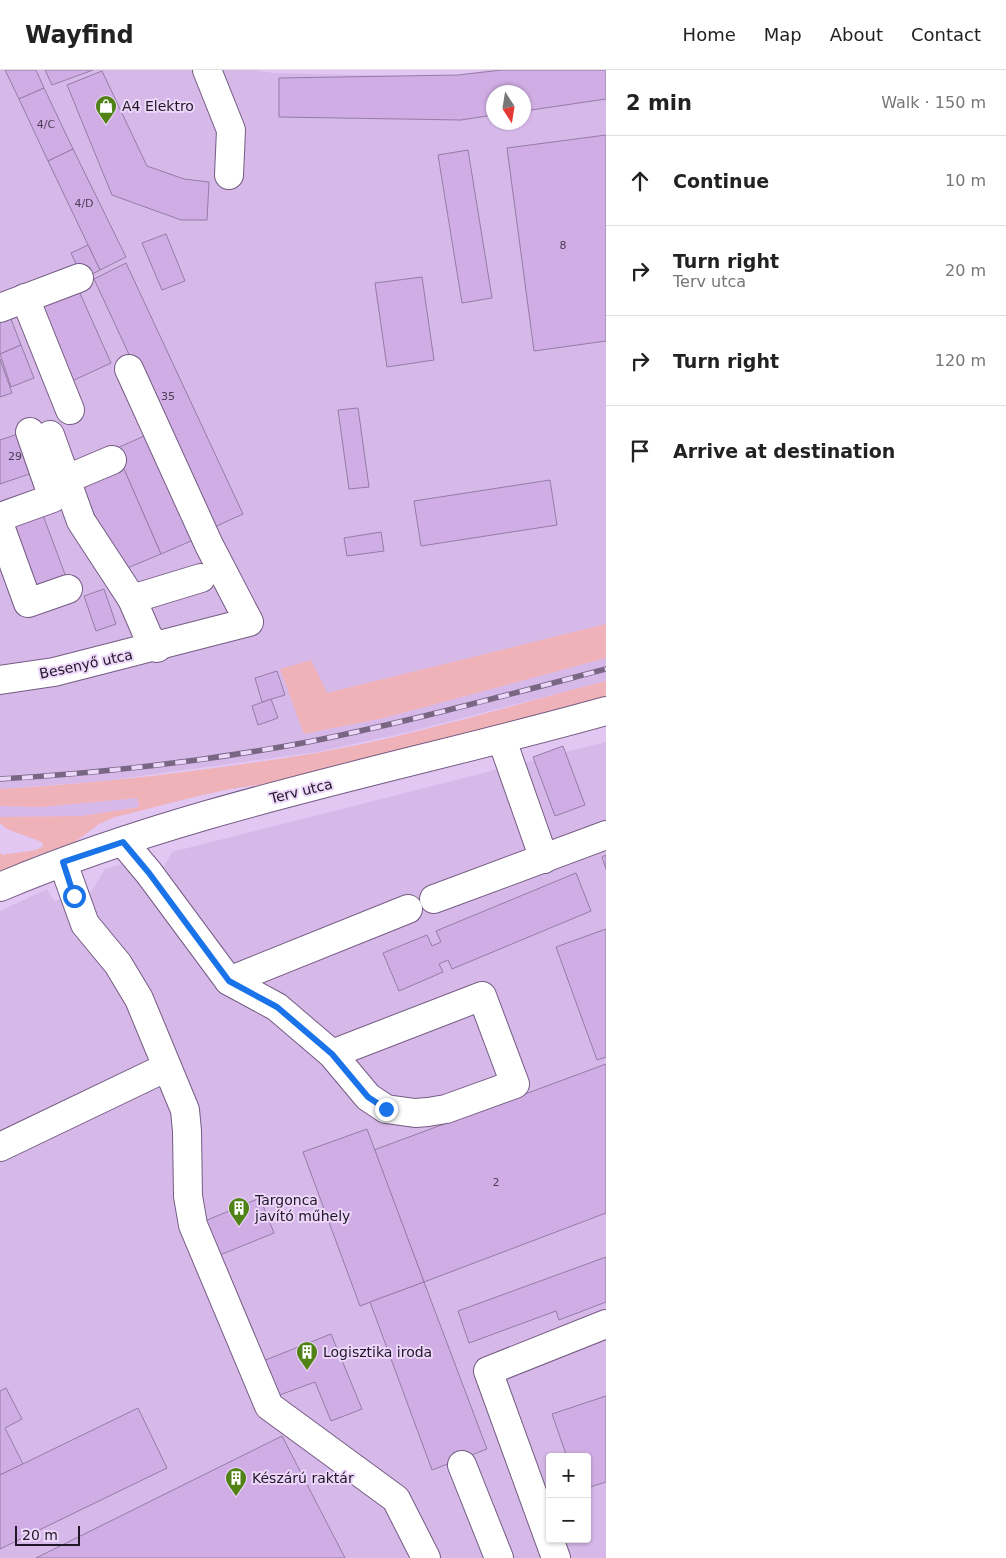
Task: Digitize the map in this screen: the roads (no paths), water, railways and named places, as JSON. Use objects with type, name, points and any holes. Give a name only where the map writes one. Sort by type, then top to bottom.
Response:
[{"type":"street","points":[[207,70],[231,130],[229,175]]},
{"type":"street","points":[[0,308],[80,278]]},
{"type":"street","points":[[25,298],[70,410]]},
{"type":"street","name":"Besenyő utca","points":[[0,680],[54,672],[164,646],[249,622],[209,545],[128,369]]},
{"type":"street","points":[[0,517],[53,498],[40,433],[67,479],[81,521],[132,599],[148,636],[164,646]]},
{"type":"street","points":[[67,479],[112,460]]},
{"type":"street","points":[[0,526],[28,603],[68,589]]},
{"type":"street","points":[[132,599],[201,578]]},
{"type":"street","name":"Terv utca","points":[[0,887],[63,862],[233,808],[502,740],[606,711]]},
{"type":"street","points":[[502,740],[544,859]]},
{"type":"street","points":[[434,899],[606,835]]},
{"type":"street","points":[[123,842],[149,873],[229,981],[277,1007],[332,1054],[377,1104],[400,1112],[415,1113],[446,1108],[515,1084],[482,996],[332,1054]]},
{"type":"street","points":[[63,862],[85,924],[128,978],[139,999],[184,1110],[187,1131],[188,1196],[192,1225],[269,1406],[396,1499],[426,1558]]},
{"type":"street","points":[[229,981],[408,909]]},
{"type":"street","points":[[0,1146],[167,1067]]},
{"type":"street","points":[[556,1558],[488,1371],[606,1324]]},
{"type":"street","points":[[579,1335],[606,1346]]},
{"type":"street","points":[[462,1465],[499,1558]]},
{"type":"railway","points":[[0,779],[155,765],[232,755],[308,742],[420,717],[606,669]]},
{"type":"place","name":"A4 Elektro","points":[[106,125]]},
{"type":"place","name":"Targonca javító műhely","points":[[239,1227]]},
{"type":"place","name":"Logisztika iroda","points":[[307,1371]]},
{"type":"place","name":"Készárú raktár","points":[[236,1497]]}]
